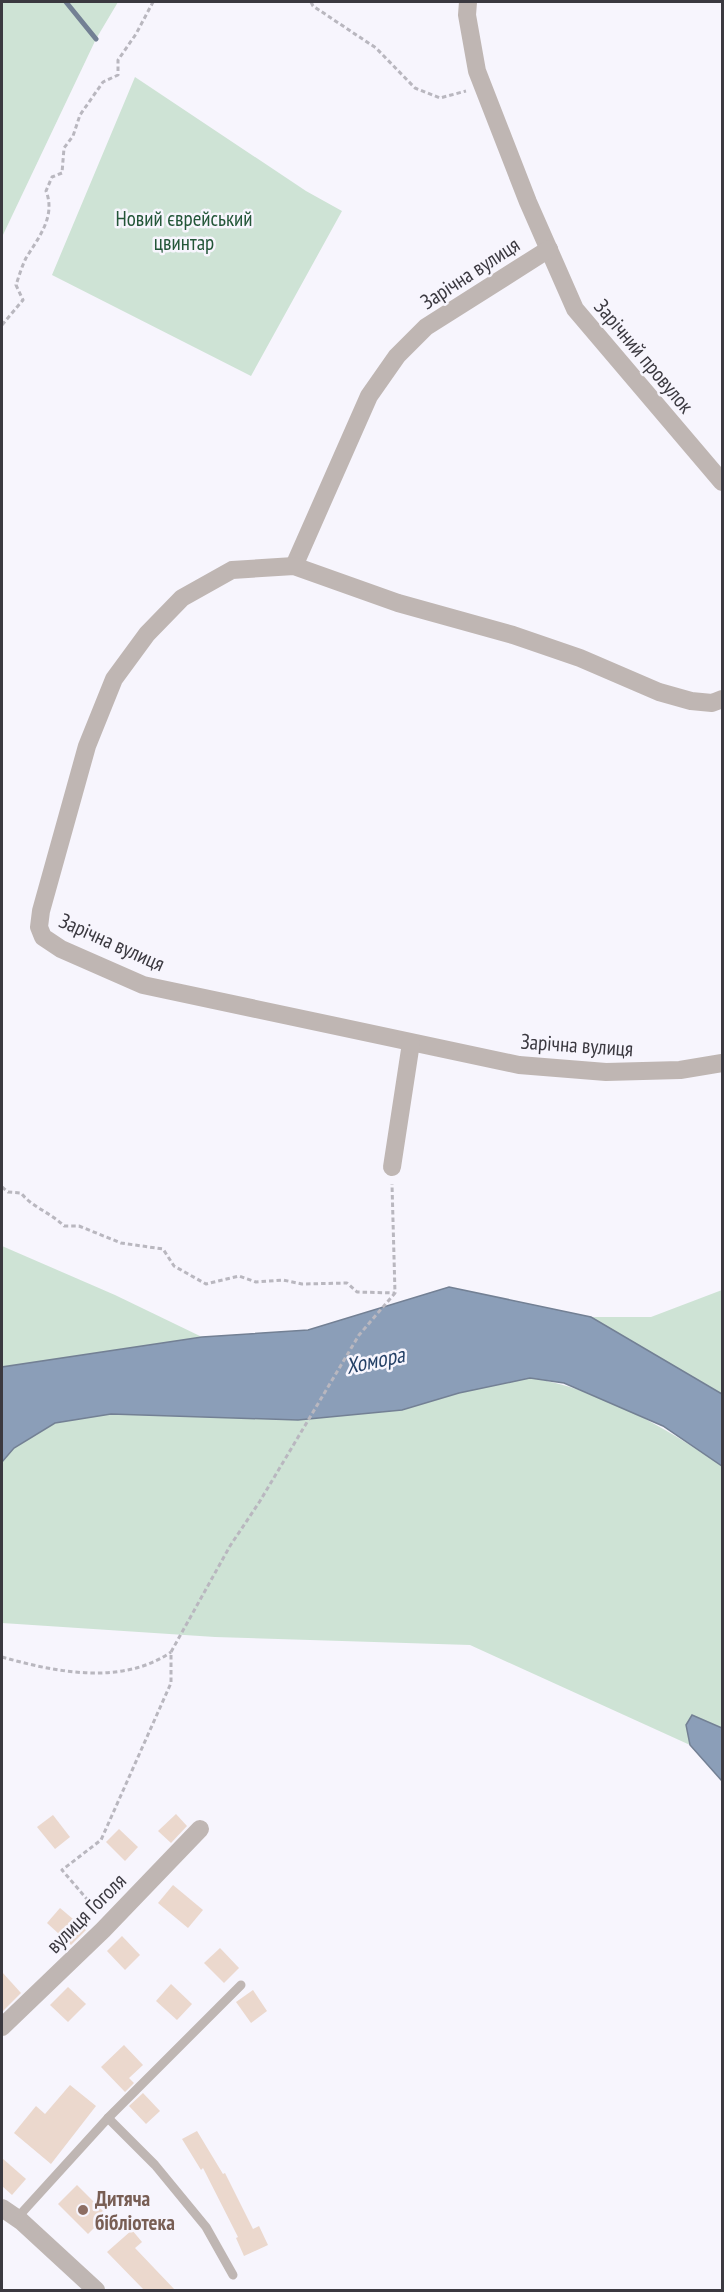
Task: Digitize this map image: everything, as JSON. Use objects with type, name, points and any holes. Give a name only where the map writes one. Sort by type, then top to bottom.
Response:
[{"type":"street","name":"Зарічна вулиця","points":[[294,566],[369,396],[397,356],[426,327],[549,249],[477,71],[469,26],[468,2]]},
{"type":"street","name":"Зарічний провулок","points":[[549,249],[575,309],[723,482]]},
{"type":"street","name":"Зарічна вулиця","points":[[723,699],[712,703],[691,701],[659,692],[580,658],[513,635],[398,603],[294,566],[232,570],[182,598],[147,634],[114,679],[87,746],[40,911],[39,927],[43,937],[61,949],[143,985],[519,1065],[606,1072],[680,1070],[723,1064]]},
{"type":"street","points":[[392,1167],[411,1043]]},
{"type":"street","name":"вулиця Гоголя","points":[[2,2027],[103,1930],[200,1829]]},
{"type":"street","points":[[2,2208],[17,2218],[96,2290]]},
{"type":"lane","points":[[17,2218],[108,2118],[241,1985]]},
{"type":"lane","points":[[108,2118],[155,2165],[206,2227],[233,2275]]},
{"type":"path","points":[[2,325],[23,300],[16,285],[26,259],[40,239],[51,204],[46,191],[52,177],[62,173],[64,148],[73,136],[80,115],[103,82],[118,75],[118,60],[136,34],[153,2]]},
{"type":"path","points":[[311,2],[313,6],[376,48],[415,88],[440,98],[483,86]]},
{"type":"path","points":[[2,1657],[35,1666],[103,1673],[154,1664],[171,1652],[230,1546],[260,1502],[359,1335],[395,1293],[392,1167]]},
{"type":"path","points":[[2,1187],[8,1192],[21,1193],[31,1205],[54,1216],[64,1226],[79,1226],[121,1243],[163,1249],[174,1266],[206,1284],[239,1276],[256,1282],[283,1280],[302,1284],[346,1284],[357,1292],[395,1293]]},
{"type":"path","points":[[103,1930],[102,1917],[62,1870],[101,1840],[171,1683],[171,1652]]},
{"type":"green space","points":[[2,2],[118,2],[96,39],[2,237]]},
{"type":"green space","name":"Новий єврейський цвинтар","points":[[135,77],[306,191],[342,211],[251,376],[52,275]]},
{"type":"green space","points":[[2,1246],[115,1295],[202,1337],[2,1367]]},
{"type":"green space","points":[[722,1290],[722,1394],[591,1317],[651,1317]]},
{"type":"green space","points":[[530,1378],[582,1391],[631,1411],[678,1437],[722,1466],[722,1728],[692,1715],[686,1725],[690,1745],[470,1645],[215,1637],[2,1623],[2,1462],[14,1448],[55,1423],[111,1414],[298,1420],[402,1410],[459,1393]]},
{"type":"water","name":"Хомора","points":[[449,1287],[591,1317],[722,1394],[722,1466],[663,1426],[564,1383],[530,1378],[459,1393],[402,1410],[298,1420],[111,1414],[55,1423],[14,1448],[2,1462],[2,1367],[202,1337],[308,1330]]},
{"type":"water","points":[[692,1715],[722,1728],[722,1781],[690,1745],[686,1725]]},
{"type":"building","points":[[176,1814],[187,1826],[171,1843],[158,1831]]},
{"type":"building","points":[[53,1815],[70,1837],[55,1849],[37,1827]]},
{"type":"building","points":[[119,1829],[138,1847],[125,1861],[106,1842]]},
{"type":"building","points":[[173,1885],[203,1910],[188,1928],[158,1903]]},
{"type":"building","points":[[60,1908],[86,1930],[71,1945],[47,1923]]},
{"type":"building","points":[[122,1936],[140,1955],[125,1970],[107,1951]]},
{"type":"building","points":[[220,1948],[239,1968],[224,1983],[204,1963]]},
{"type":"building","points":[[2,1972],[21,1993],[2,2012]]},
{"type":"building","points":[[171,1984],[192,2004],[177,2020],[156,2001]]},
{"type":"building","points":[[68,1987],[86,2004],[68,2022],[50,2005]]},
{"type":"building","points":[[253,1990],[267,2011],[251,2023],[236,2002]]},
{"type":"building","points":[[124,2045],[143,2065],[129,2078],[134,2083],[125,2092],[101,2067]]},
{"type":"building","points":[[70,2085],[96,2106],[51,2164],[14,2133],[36,2106],[45,2114]]},
{"type":"building","points":[[143,2093],[160,2111],[146,2124],[129,2106]]},
{"type":"building","points":[[197,2131],[223,2174],[225,2173],[253,2229],[259,2226],[268,2245],[244,2256],[236,2238],[238,2237],[203,2168],[201,2170],[182,2139]]},
{"type":"building","points":[[2,2158],[26,2179],[12,2195],[2,2186]]},
{"type":"building","name":"Дитяча бібліотека","points":[[77,2185],[107,2215],[88,2234],[58,2204]]},
{"type":"building","points":[[132,2230],[142,2242],[135,2248],[175,2290],[144,2290],[107,2252]]},
{"type":"waterway","points":[[66,2],[96,39]]},
{"type":"place","name":"Дитяча бібліотека","points":[[83,2210]]}]
